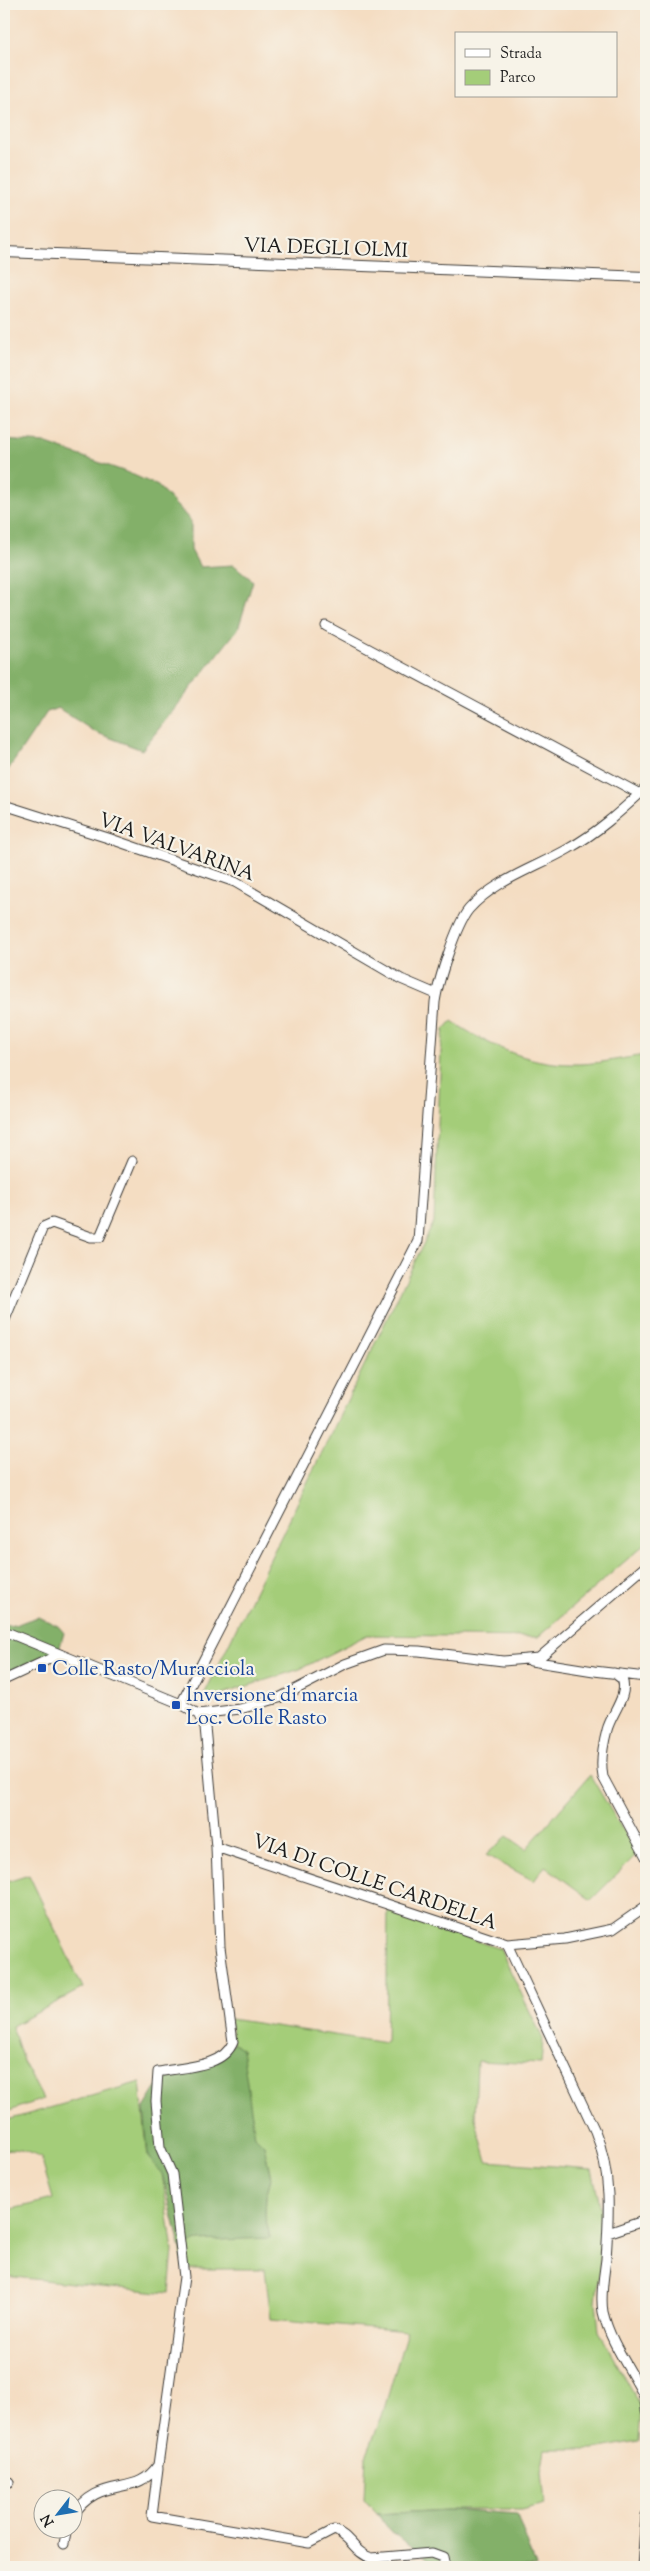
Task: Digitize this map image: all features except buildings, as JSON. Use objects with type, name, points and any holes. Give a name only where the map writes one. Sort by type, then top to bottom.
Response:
[{"type":"street","name":"VIA DEGLI OLMI","points":[[4,252],[646,277]]},
{"type":"street","points":[[181,1704],[418,1241],[436,994],[463,919],[470,908],[508,879],[562,853],[593,834],[643,791],[326,626]]},
{"type":"street","name":"VIA VALVARINA","points":[[4,805],[108,838],[235,882],[401,979],[436,994]]},
{"type":"street","points":[[4,1322],[43,1227],[52,1223],[93,1237],[101,1236],[132,1161]]},
{"type":"street","points":[[528,1660],[547,1652],[646,1566]]},
{"type":"street","points":[[4,1631],[181,1704],[198,1714],[205,1727],[216,1846],[220,1947],[233,2042],[227,2054],[218,2060],[158,2072],[156,2100],[160,2147],[172,2174],[184,2277],[152,2516],[309,2543],[334,2530],[347,2537],[365,2557],[432,2553],[443,2557],[445,2567]]},
{"type":"street","points":[[198,1714],[240,1709],[279,1698],[345,1664],[384,1650],[418,1651],[503,1661],[528,1660],[646,1677]]},
{"type":"street","points":[[4,1680],[60,1654]]},
{"type":"street","points":[[614,1673],[622,1679],[625,1690],[607,1729],[601,1766],[603,1777],[646,1856]]},
{"type":"street","name":"VIA DI COLLE CARDELLA","points":[[216,1846],[507,1944],[600,2144],[608,2181],[608,2233],[603,2311],[611,2332],[645,2398],[646,2410]]},
{"type":"street","points":[[507,1944],[565,1938],[613,1929],[646,1906]]},
{"type":"street","points":[[608,2233],[646,2220]]},
{"type":"street","points":[[82,2505],[90,2496],[109,2488],[136,2484],[150,2476],[158,2465]]},
{"type":"street","points":[[642,2567],[646,2516]]},
{"type":"street","points":[[64,2544],[65,2538]]},
{"type":"green space","points":[[4,440],[44,443],[129,473],[158,486],[191,521],[191,550],[200,567],[234,565],[253,581],[238,629],[142,750],[95,732],[58,708],[47,712],[4,776]]},
{"type":"green space","points":[[452,1021],[493,1045],[538,1061],[579,1064],[646,1055],[646,1229],[643,1231],[646,1235],[646,1543],[538,1637],[367,1635],[300,1669],[201,1701],[434,1222],[441,1051],[444,1030]]},
{"type":"green space","points":[[39,1617],[58,1626],[64,1633],[59,1650],[4,1674],[4,1626],[14,1625]]},
{"type":"green space","points":[[590,1775],[637,1854],[591,1900],[545,1866],[534,1881],[486,1855],[507,1836],[526,1849]]},
{"type":"green space","points":[[29,1875],[83,1988],[12,2026],[23,2061],[43,2099],[4,2113],[4,1883]]},
{"type":"green space","points":[[388,1911],[500,1949],[543,2039],[541,2064],[477,2061],[475,2118],[487,2161],[592,2169],[604,2223],[596,2302],[599,2331],[641,2407],[639,2441],[595,2449],[545,2449],[541,2472],[544,2504],[521,2510],[448,2510],[377,2514],[364,2499],[366,2456],[382,2416],[407,2331],[271,2319],[265,2269],[183,2269],[181,2249],[197,2241],[270,2237],[265,2216],[266,2196],[271,2178],[264,2145],[255,2136],[233,2042],[230,2019],[386,2043]]},
{"type":"green space","points":[[233,2042],[242,2049],[255,2136],[264,2145],[271,2178],[266,2196],[265,2216],[270,2238],[197,2241],[181,2249],[162,2174],[148,2157],[144,2108],[157,2087],[174,2069],[218,2060]]},
{"type":"green space","points":[[140,2082],[148,2157],[162,2173],[173,2251],[169,2293],[4,2276],[4,2211],[53,2199],[41,2158],[19,2150],[4,2150],[4,2121]]},
{"type":"green space","points":[[448,2510],[517,2515],[536,2567],[436,2567],[431,2561],[392,2533],[377,2514]]},
{"type":"place","name":"Colle Rasto/Muracciola","points":[[42,1668]]},
{"type":"place","name":"Inversione di marcia Loc. Colle Rasto","points":[[176,1705]]}]
